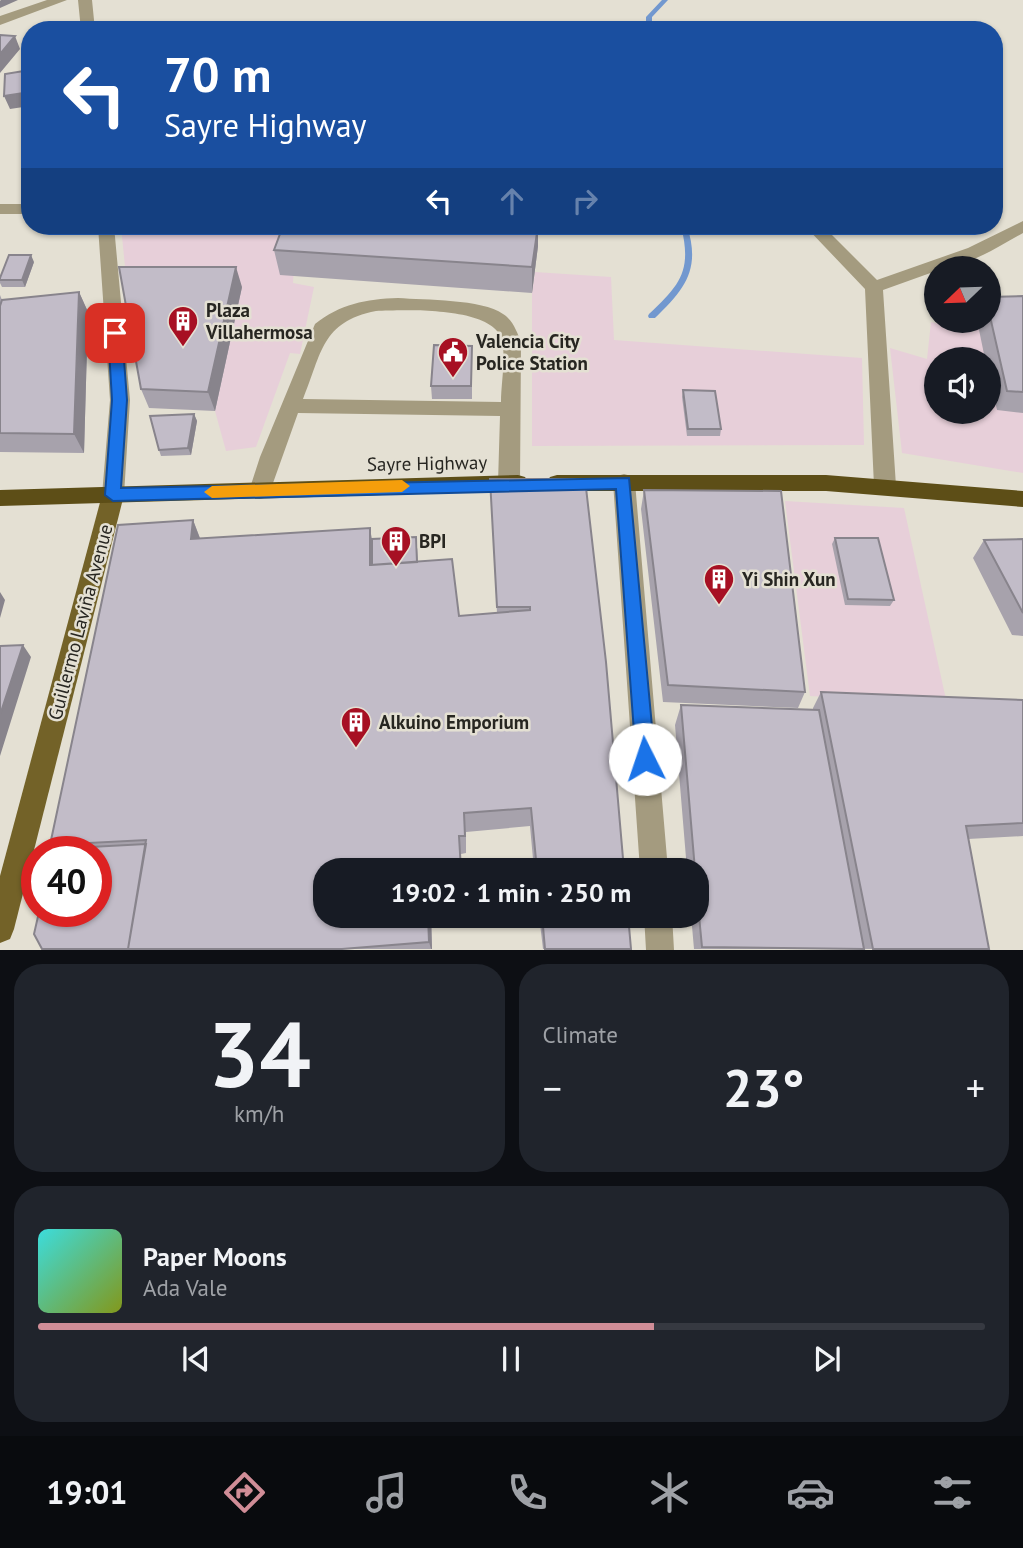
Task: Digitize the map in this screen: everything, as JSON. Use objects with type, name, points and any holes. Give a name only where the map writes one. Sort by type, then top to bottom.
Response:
[{"type":"highway","name":"Sayre Highway","points":[[0,498],[624,482],[885,486],[1023,499]]},
{"type":"main road","name":"Guillermo Laviña Avenue","points":[[0,929],[113,495]]},
{"type":"street","points":[[0,21],[60,0]]},
{"type":"street","points":[[85,0],[87,21]]},
{"type":"street","points":[[0,209],[21,209]]},
{"type":"street","points":[[874,287],[974,252],[1023,226]]},
{"type":"street","name":"Guillermo Laviña Avenue","points":[[107,235],[120,400],[113,495]]},
{"type":"street","points":[[822,235],[874,287],[885,486]]},
{"type":"street","points":[[260,491],[290,406],[322,329],[333,317],[368,304],[484,312],[496,316],[506,325],[512,342],[509,483]]},
{"type":"street","points":[[290,406],[509,410]]},
{"type":"street","points":[[624,482],[653,858]]},
{"type":"street","points":[[659,928],[660,950]]},
{"type":"shaded area","points":[[122,235],[296,235],[293,283],[314,287],[300,354],[290,353],[256,447],[226,451],[215,411],[241,287],[127,287]]},
{"type":"shaded area","points":[[535,272],[611,277],[614,340],[862,358],[864,445],[532,446],[532,293]]},
{"type":"shaded area","points":[[1023,304],[1023,473],[902,453],[890,348],[924,358],[924,424],[1001,424],[1001,347],[928,347],[930,333],[1001,333],[1001,314]]},
{"type":"shaded area","points":[[785,501],[904,508],[947,704],[810,696]]},
{"type":"building","points":[[0,35],[15,36],[0,54]]},
{"type":"building","points":[[21,71],[21,93],[4,96],[5,74]]},
{"type":"building","points":[[280,235],[537,235],[532,267],[274,250]]},
{"type":"building","points":[[9,255],[31,255],[22,280],[0,280]]},
{"type":"building","name":"Plaza Villahermosa","points":[[119,267],[236,267],[208,392],[141,389]]},
{"type":"building","points":[[79,292],[74,434],[0,433],[2,300]]},
{"type":"building","points":[[1023,296],[1023,392],[1007,391],[1001,365],[1001,347],[997,347],[994,333],[1001,333],[1001,297]]},
{"type":"building","name":"Valencia City Police Station","points":[[434,345],[472,346],[471,386],[431,386]]},
{"type":"building","points":[[683,390],[715,391],[721,429],[688,429]]},
{"type":"building","points":[[194,414],[188,448],[159,450],[150,416]]},
{"type":"building","points":[[490,479],[585,479],[606,662],[623,858],[536,858],[531,808],[464,813],[465,836],[459,836],[460,858],[313,858],[313,928],[428,928],[429,942],[342,949],[128,949],[146,840],[112,842],[112,836],[52,836],[118,525],[193,520],[191,539],[370,528],[370,565],[452,559],[459,616],[530,610],[530,607],[497,607]]},
{"type":"building","name":"Yi Shin Xun","points":[[644,490],[781,491],[805,692],[668,685]]},
{"type":"building","points":[[416,537],[417,562],[372,565],[372,539]]},
{"type":"building","points":[[835,538],[878,538],[894,600],[848,599]]},
{"type":"building","points":[[1023,539],[1023,613],[984,540]]},
{"type":"building","points":[[23,645],[0,715],[0,646]]},
{"type":"building","points":[[821,692],[1023,700],[1023,823],[966,826],[989,949],[873,949]]},
{"type":"building","points":[[681,705],[819,710],[864,949],[702,947],[700,928],[709,928],[709,858],[694,858]]},
{"type":"building","points":[[146,844],[128,949],[42,949],[34,934],[36,927],[112,927],[112,846]]},
{"type":"building","points":[[543,928],[629,928],[631,949],[545,949]]},
{"type":"waterway","points":[[649,21],[649,17],[665,0]]},
{"type":"waterway","points":[[652,316],[671,297],[684,277],[690,254],[686,235]]},
{"type":"slow traffic","points":[[212,492],[402,486]]},
{"type":"place","name":"Plaza Villahermosa","points":[[183,348]]},
{"type":"place","name":"Valencia City Police Station","points":[[453,379]]},
{"type":"place","name":"BPI","points":[[396,568]]},
{"type":"place","name":"Yi Shin Xun","points":[[719,606]]},
{"type":"place","name":"Alkuino Emporium","points":[[356,749]]},
{"type":"route","points":[[115,333],[120,400],[113,495],[328,487],[624,482],[645,759]]}]
